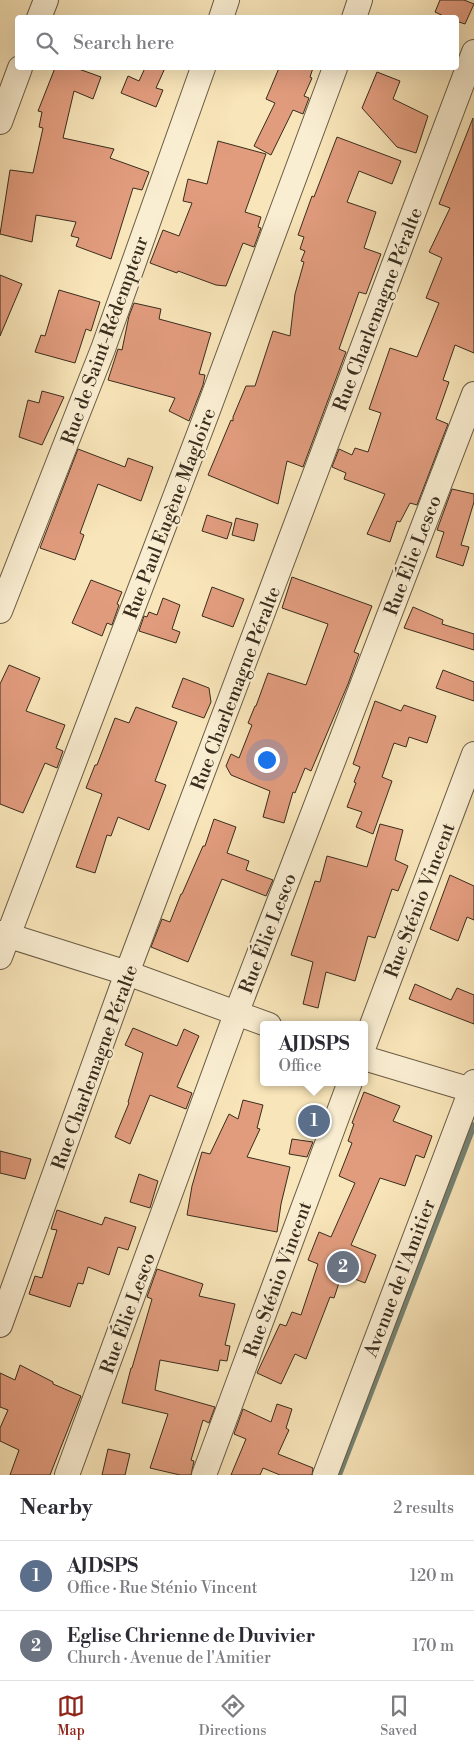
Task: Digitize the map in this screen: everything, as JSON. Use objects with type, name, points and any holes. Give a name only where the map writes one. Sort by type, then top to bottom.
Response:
[{"type":"street","points":[[40,15],[46,0]]},
{"type":"street","points":[[222,15],[227,0]]},
{"type":"street","points":[[355,15],[360,0]]},
{"type":"street","name":"Rue Charlemagne Péralte","points":[[0,1325],[128,974],[474,52]]},
{"type":"street","points":[[0,122],[19,70]]},
{"type":"street","name":"Rue de Saint-Rédempteur","points":[[0,611],[103,349],[202,70]]},
{"type":"street","name":"Rue Paul Eugène Magloire","points":[[3,942],[207,413],[334,70]]},
{"type":"street","name":"Rue Élie Lesco","points":[[68,1475],[236,1014],[474,394]]},
{"type":"street","name":"Rue Sténio Vincent","points":[[368,1035],[474,754]]},
{"type":"street","points":[[3,942],[128,974],[260,1022]]},
{"type":"street","points":[[368,1059],[472,1086]]},
{"type":"street","name":"Rue Sténio Vincent","points":[[204,1475],[349,1086]]},
{"type":"street","name":"Avenue de l'Amitier","points":[[324,1475],[472,1086]]},
{"type":"building","points":[[440,0],[464,0],[474,4],[465,24],[459,22],[459,15],[442,15],[435,12]]},
{"type":"building","points":[[54,70],[82,70],[101,77],[93,99],[74,91],[63,138],[114,149],[110,158],[149,172],[142,190],[133,188],[111,259],[76,246],[79,238],[71,236],[76,222],[36,215],[32,242],[0,234],[10,170],[33,173],[43,128],[39,127],[42,112],[38,111]]},
{"type":"building","points":[[144,70],[164,70],[156,88],[163,90],[156,107],[121,93],[128,76],[139,81]]},
{"type":"building","points":[[278,70],[312,70],[310,77],[312,78],[304,96],[309,98],[303,114],[293,110],[271,155],[254,146],[275,103],[266,99]]},
{"type":"building","points":[[377,72],[400,81],[393,99],[428,116],[416,153],[397,147],[362,108]]},
{"type":"building","points":[[473,118],[474,353],[455,345],[443,380],[449,382],[436,419],[448,424],[417,505],[410,503],[400,522],[397,521],[390,542],[367,534],[385,494],[344,479],[346,473],[332,467],[339,449],[352,455],[355,448],[368,452],[381,413],[369,409],[390,348],[417,357],[439,303],[426,298],[442,258],[429,252],[450,208],[439,204]]},
{"type":"building","points":[[337,137],[401,161],[392,184],[359,171],[347,202],[376,212],[364,248],[381,254],[366,294],[359,292],[339,349],[346,352],[303,467],[287,461],[278,504],[208,475],[231,420],[233,421],[246,386],[255,386],[273,331],[290,336],[295,294],[304,262],[301,261],[305,251],[300,249],[304,237],[298,235]]},
{"type":"building","points":[[218,141],[266,154],[245,212],[261,217],[258,227],[261,228],[254,247],[243,243],[226,286],[216,285],[150,263],[163,230],[179,236],[192,203],[183,201],[188,179],[207,184]]},
{"type":"building","points":[[0,275],[22,284],[0,336]]},
{"type":"building","points":[[59,290],[100,302],[91,331],[86,329],[75,363],[35,352],[41,335],[45,336]]},
{"type":"building","points":[[134,303],[161,309],[159,319],[211,333],[199,374],[205,375],[203,385],[189,421],[169,411],[175,398],[108,380],[118,349],[122,350],[129,316]]},
{"type":"building","points":[[42,391],[64,397],[42,445],[19,437],[28,400],[39,403]]},
{"type":"building","points":[[78,449],[125,467],[128,458],[153,467],[141,501],[98,484],[80,533],[84,535],[75,560],[40,548]]},
{"type":"building","points":[[452,489],[474,494],[474,502],[461,545],[469,547],[463,566],[436,557],[444,532],[437,530]]},
{"type":"building","points":[[207,515],[232,523],[227,539],[202,531]]},
{"type":"building","points":[[236,518],[258,524],[254,541],[232,535]]},
{"type":"building","points":[[292,577],[372,606],[354,652],[359,654],[348,684],[311,771],[305,768],[295,793],[293,792],[284,823],[263,817],[270,791],[231,775],[226,766],[231,754],[239,758],[252,725],[248,723],[268,673],[306,685],[328,624],[282,608]]},
{"type":"building","points":[[91,580],[122,592],[112,625],[107,623],[102,636],[72,623]]},
{"type":"building","points":[[212,587],[244,599],[233,627],[202,616]]},
{"type":"building","points":[[163,598],[180,605],[172,629],[180,632],[176,643],[139,631],[144,616],[147,617],[149,612],[157,615]]},
{"type":"building","points":[[413,607],[443,620],[442,624],[474,634],[474,650],[404,628]]},
{"type":"building","points":[[9,665],[40,678],[26,711],[65,725],[56,748],[63,751],[57,768],[45,763],[23,813],[0,804],[0,684]]},
{"type":"building","points":[[443,670],[474,682],[474,701],[436,688]]},
{"type":"building","points":[[183,678],[209,688],[211,702],[204,718],[172,707]]},
{"type":"building","points":[[375,701],[401,711],[404,705],[436,716],[427,743],[409,737],[406,747],[394,743],[382,777],[392,781],[373,834],[356,827],[362,812],[347,807],[360,767],[353,764]]},
{"type":"building","points":[[136,707],[177,722],[155,781],[166,785],[149,830],[118,817],[111,836],[107,835],[95,873],[76,867],[102,794],[86,788],[115,718],[129,723]]},
{"type":"building","points":[[214,819],[236,827],[227,853],[249,861],[246,870],[273,880],[266,896],[222,879],[188,962],[151,947],[162,919],[170,922],[203,846],[205,846]]},
{"type":"building","points":[[380,824],[403,830],[395,860],[408,866],[398,891],[392,889],[375,938],[368,936],[355,981],[326,972],[318,1008],[303,1004],[313,962],[291,955],[315,881],[320,882],[327,856],[367,867]]},
{"type":"building","points":[[450,875],[474,886],[474,920],[467,917],[458,941],[430,929]]},
{"type":"building","points":[[415,984],[451,1000],[457,988],[474,995],[474,1024],[409,999]]},
{"type":"building","points":[[133,1028],[177,1046],[184,1029],[199,1036],[177,1087],[192,1093],[186,1109],[150,1095],[130,1144],[115,1137],[129,1103],[143,1053],[125,1045]]},
{"type":"building","points":[[364,1092],[400,1106],[393,1121],[432,1136],[424,1158],[416,1155],[405,1186],[380,1178],[351,1245],[376,1255],[365,1283],[342,1274],[334,1298],[330,1297],[306,1359],[295,1354],[281,1384],[257,1373],[280,1324],[286,1326],[292,1312],[301,1315],[318,1264],[308,1260],[319,1232],[331,1237],[355,1183],[339,1176],[352,1143],[348,1141],[354,1124],[352,1123]]},
{"type":"building","points":[[243,1100],[263,1105],[257,1128],[260,1129],[247,1157],[290,1167],[281,1204],[277,1232],[187,1215],[192,1186],[202,1152],[210,1154],[229,1114],[238,1119]]},
{"type":"building","points":[[292,1139],[313,1142],[307,1157],[289,1154]]},
{"type":"building","points":[[0,1151],[31,1159],[25,1179],[0,1173]]},
{"type":"building","points":[[139,1174],[158,1181],[150,1208],[130,1202]]},
{"type":"building","points":[[57,1210],[102,1225],[105,1217],[136,1227],[128,1250],[118,1247],[109,1275],[88,1267],[83,1284],[78,1283],[70,1307],[29,1294],[35,1276],[42,1278],[57,1230],[51,1229]]},
{"type":"building","points":[[157,1269],[203,1284],[199,1296],[235,1304],[225,1345],[230,1346],[227,1361],[220,1360],[218,1371],[160,1360],[155,1390],[215,1407],[209,1423],[203,1420],[191,1460],[194,1461],[191,1475],[180,1475],[150,1468],[168,1414],[122,1403],[152,1299],[147,1297]]},
{"type":"building","points":[[20,1365],[53,1382],[53,1384],[81,1396],[50,1475],[10,1475],[19,1450],[0,1441],[0,1428],[8,1410],[0,1407],[0,1373],[15,1380]]},
{"type":"building","points":[[277,1404],[292,1409],[286,1428],[289,1430],[278,1454],[313,1468],[312,1475],[280,1475],[263,1468],[260,1475],[231,1475],[246,1439],[234,1434],[243,1409],[271,1422]]},
{"type":"building","points":[[108,1449],[130,1454],[125,1475],[102,1475]]},
{"type":"waterway","points":[[339,1475],[474,1125]]},
{"type":"place","name":"AJDSPS","points":[[314,1121]]},
{"type":"place","name":"Eglise Chrienne de Duvivier","points":[[343,1267]]}]
